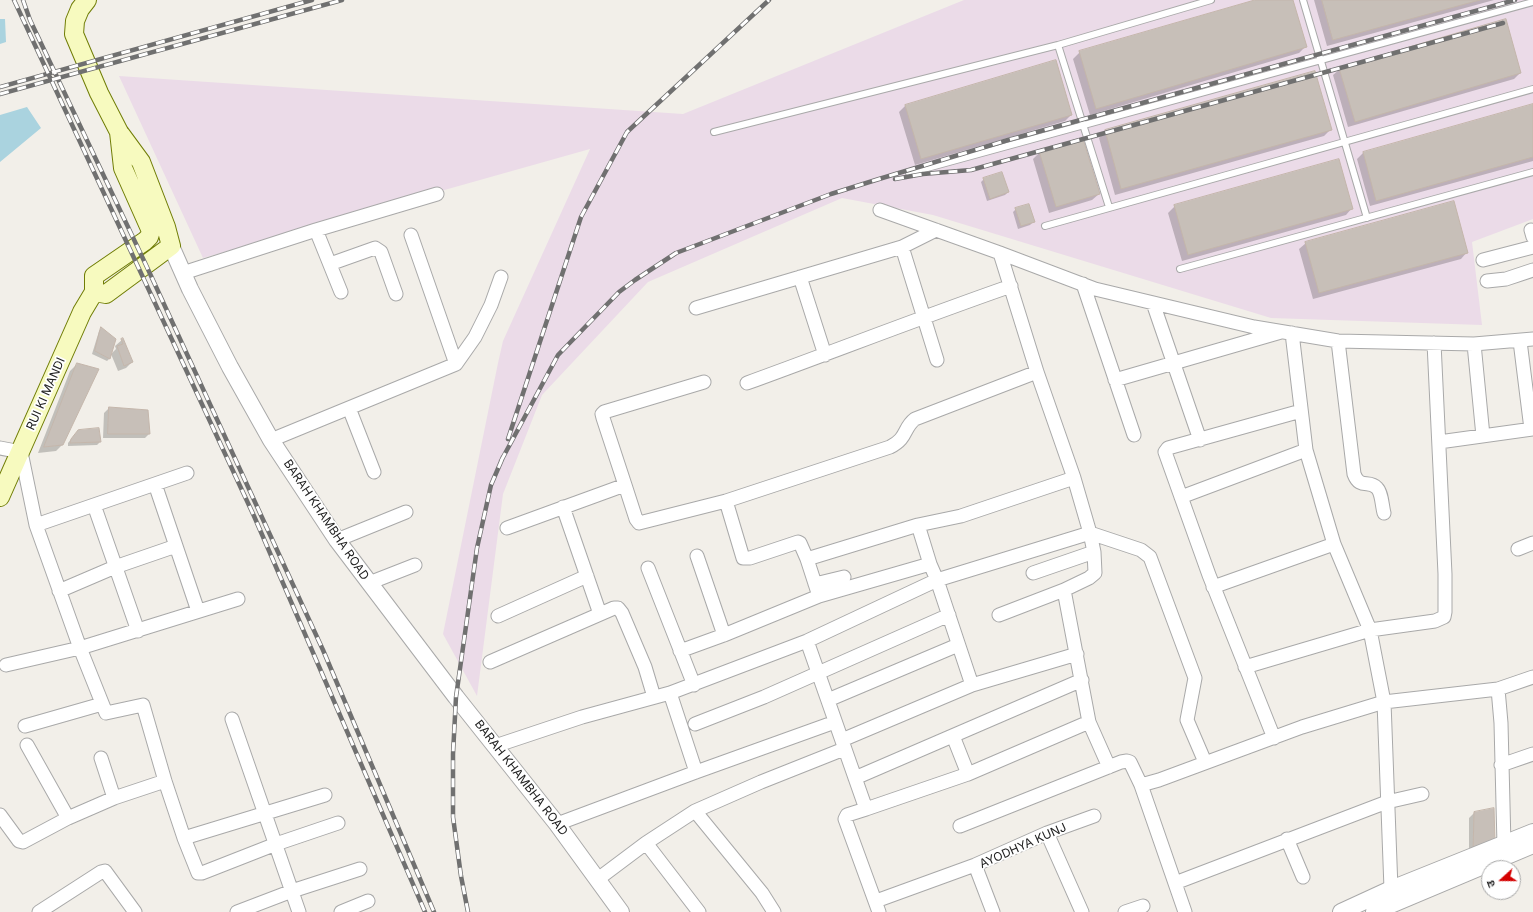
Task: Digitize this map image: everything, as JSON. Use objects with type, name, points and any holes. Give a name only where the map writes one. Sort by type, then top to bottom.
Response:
[{"type":"main road","points":[[87,0],[80,9],[75,20],[74,34],[99,93],[119,132],[141,162],[166,227],[171,246],[106,294],[94,292],[94,276],[145,241],[149,237],[151,231],[123,168],[119,132]]},
{"type":"main road","name":"RUI KI MANDI","points":[[0,498],[82,312],[94,292]]},
{"type":"street","points":[[183,273],[316,230],[437,194]]},
{"type":"street","points":[[880,210],[1095,289],[1254,326],[1338,341],[1474,344],[1527,340],[1532,429],[1439,442]]},
{"type":"street","points":[[316,230],[341,292]]},
{"type":"street","points":[[696,308],[902,247],[936,230]]},
{"type":"street","points":[[411,235],[456,364]]},
{"type":"street","name":"BARAH KHAMBHA ROAD","points":[[171,246],[190,290],[226,360],[271,440],[337,540],[368,583],[557,824],[621,912]]},
{"type":"street","points":[[902,247],[937,360]]},
{"type":"street","points":[[1483,260],[1533,247]]},
{"type":"street","points":[[330,264],[375,248],[379,249],[396,294]]},
{"type":"street","points":[[999,615],[1064,590],[1093,575],[1096,570],[1090,533],[1074,478],[1037,372],[1000,253]]},
{"type":"street","points":[[1488,281],[1506,279],[1533,270]]},
{"type":"street","points":[[271,440],[456,364],[475,337],[491,305],[500,277]]},
{"type":"street","points":[[800,277],[825,355]]},
{"type":"street","points":[[1083,284],[1134,435]]},
{"type":"street","points":[[747,383],[923,317],[1011,286]]},
{"type":"street","points":[[1153,303],[1200,440]]},
{"type":"street","points":[[1115,380],[1287,332]]},
{"type":"street","points":[[1287,332],[1301,411],[1306,450],[1334,544],[1370,630],[1384,702],[1391,889]]},
{"type":"street","points":[[1338,341],[1354,474],[1359,482],[1364,484],[1372,484],[1377,488],[1380,492],[1384,513]]},
{"type":"street","points":[[1245,667],[1370,630],[1435,621],[1444,617],[1445,574],[1434,343]]},
{"type":"street","points":[[1474,344],[1483,436]]},
{"type":"street","points":[[704,382],[606,410],[602,414],[636,520],[639,523],[726,501],[890,447],[901,441],[915,419],[1037,372]]},
{"type":"street","points":[[349,408],[374,472]]},
{"type":"street","points":[[1274,738],[1213,586],[1165,452],[1168,448],[1301,411]]},
{"type":"street","points":[[0,448],[21,452],[36,525],[80,648],[107,714],[140,704],[143,705],[165,781],[184,838],[198,873],[202,873],[276,844],[338,823]]},
{"type":"street","points":[[1181,497],[1306,450]]},
{"type":"street","points":[[36,525],[186,473]]},
{"type":"street","points":[[807,559],[918,526],[961,516],[1074,478]]},
{"type":"street","points":[[156,484],[198,611]]},
{"type":"street","points":[[507,528],[625,485]]},
{"type":"street","points":[[726,501],[743,558],[750,558],[798,542],[802,545],[817,590]]},
{"type":"street","points":[[94,505],[138,631]]},
{"type":"street","points":[[564,507],[600,614]]},
{"type":"street","points":[[337,540],[406,512]]},
{"type":"street","points":[[918,526],[972,685]]},
{"type":"street","points":[[495,746],[582,717],[694,685],[807,640],[937,580],[1090,533],[1141,550],[1150,557],[1195,678],[1187,720],[1205,762]]},
{"type":"street","points":[[1518,549],[1533,543]]},
{"type":"street","points":[[1213,586],[1334,544]]},
{"type":"street","points":[[59,591],[115,568],[176,546]]},
{"type":"street","points":[[1033,573],[1094,552]]},
{"type":"street","points":[[697,556],[724,635]]},
{"type":"street","points":[[817,590],[930,564]]},
{"type":"street","points":[[368,583],[415,565]]},
{"type":"street","points":[[648,568],[694,685]]},
{"type":"street","points":[[498,616],[587,576]]},
{"type":"street","points":[[680,651],[724,635],[844,577]]},
{"type":"street","points":[[1064,590],[1089,722],[1109,767]]},
{"type":"street","points":[[6,665],[80,648],[238,599]]},
{"type":"street","points":[[490,662],[614,608],[620,610],[645,667],[654,697]]},
{"type":"street","points":[[695,724],[764,697],[949,615]]},
{"type":"street","points":[[807,640],[866,809]]},
{"type":"street","points":[[828,700],[958,646]]},
{"type":"street","points":[[598,879],[646,843],[695,811],[972,685],[1077,654]]},
{"type":"street","points":[[1141,785],[1159,780],[1302,727],[1384,702],[1498,689],[1533,677]]},
{"type":"street","points":[[855,778],[1082,680]]},
{"type":"street","points":[[1498,689],[1501,723],[1504,845]]},
{"type":"street","points":[[670,693],[696,772]]},
{"type":"street","points":[[24,726],[102,704]]},
{"type":"street","points":[[232,719],[299,912]]},
{"type":"street","points":[[557,824],[835,722]]},
{"type":"street","points":[[975,865],[878,906],[845,819],[847,815],[968,774],[1089,722]]},
{"type":"street","points":[[953,736],[968,774]]},
{"type":"street","points":[[27,745],[68,818]]},
{"type":"street","points":[[1501,765],[1533,754]]},
{"type":"street","points":[[101,758],[114,798]]},
{"type":"street","points":[[960,826],[1109,767],[1126,761],[1130,762],[1141,785],[1185,912]]},
{"type":"street","points":[[0,815],[20,842],[23,842],[68,818],[114,798],[165,781]]},
{"type":"street","points":[[1175,883],[1387,802],[1422,794]]},
{"type":"street","points":[[184,838],[324,795]]},
{"type":"street","points":[[695,811],[762,893],[774,912]]},
{"type":"street","name":"AYODHYA KUNJ","points":[[993,912],[975,865],[1047,833],[1094,816]]},
{"type":"street","points":[[1341,912],[1391,889],[1504,845],[1533,832]]},
{"type":"street","points":[[1047,833],[1082,912]]},
{"type":"street","points":[[1287,839],[1303,877]]},
{"type":"street","points":[[646,843],[699,912]]},
{"type":"street","points":[[1374,912],[1533,845]]},
{"type":"street","points":[[237,912],[292,891],[360,869]]},
{"type":"street","points":[[39,912],[103,871],[106,872],[135,912]]},
{"type":"street","points":[[344,912],[368,901]]},
{"type":"street","points":[[1125,912],[1143,906]]},
{"type":"lane","points":[[714,132],[1058,45],[1212,0]]},
{"type":"lane","points":[[1303,0],[1367,218]]},
{"type":"lane","points":[[909,173],[1533,2]]},
{"type":"lane","points":[[1058,45],[1109,207]]},
{"type":"lane","points":[[1045,226],[1533,89]]},
{"type":"lane","points":[[1180,269],[1533,172]]},
{"type":"shaded area","points":[[964,0],[1533,0],[1533,219],[1472,242],[1482,325],[1271,318],[933,215],[842,198],[648,282],[542,395],[503,494],[477,696],[443,634],[498,363],[503,341],[590,149],[203,258],[119,76],[683,114]]},
{"type":"water","points":[[0,19],[5,19],[6,42],[0,44]]},
{"type":"water","points":[[27,107],[41,128],[0,162],[0,115]]},
{"type":"building","points":[[1255,0],[1293,0],[1307,47],[1096,109],[1079,51]]},
{"type":"building","points":[[1322,0],[1480,0],[1333,40]]},
{"type":"building","points":[[1506,19],[1521,73],[1355,122],[1339,68]]},
{"type":"building","points":[[1056,60],[1072,115],[921,159],[905,105]]},
{"type":"building","points":[[1315,71],[1332,130],[1121,189],[1105,130]]},
{"type":"building","points":[[1533,104],[1533,157],[1376,201],[1363,152]]},
{"type":"building","points":[[1083,139],[1100,194],[1056,207],[1039,151]]},
{"type":"building","points":[[1339,159],[1353,209],[1188,255],[1174,205]]},
{"type":"building","points":[[1002,172],[1009,192],[990,199],[983,178]]},
{"type":"building","points":[[1454,201],[1468,253],[1319,293],[1305,242]]},
{"type":"building","points":[[1029,204],[1035,222],[1021,226],[1015,208]]},
{"type":"building","points":[[101,327],[116,339],[110,359],[95,351]]},
{"type":"building","points":[[123,338],[133,362],[124,366],[117,346],[123,344],[121,339]]},
{"type":"building","points":[[77,363],[99,369],[63,445],[44,447]]},
{"type":"building","points":[[109,407],[148,410],[150,434],[108,434]]},
{"type":"building","points":[[99,428],[101,442],[70,443],[71,439],[78,430]]},
{"type":"building","points":[[1494,808],[1495,844],[1473,852],[1474,812]]},
{"type":"railway","points":[[14,0],[254,516],[425,912]]},
{"type":"railway","points":[[23,0],[30,20],[146,265],[323,650],[434,912]]},
{"type":"railway","points":[[0,87],[312,0]]},
{"type":"railway","points":[[0,94],[342,0]]},
{"type":"railway","points":[[508,439],[581,217],[627,132],[769,0]]},
{"type":"railway","points":[[501,461],[558,355],[619,292],[676,253],[831,194],[1008,140],[1515,0]]},
{"type":"railway","points":[[895,179],[923,174],[971,170],[1503,23]]},
{"type":"railway","points":[[468,912],[461,876],[453,817],[453,754],[456,697],[477,548],[491,485],[503,457]]}]
